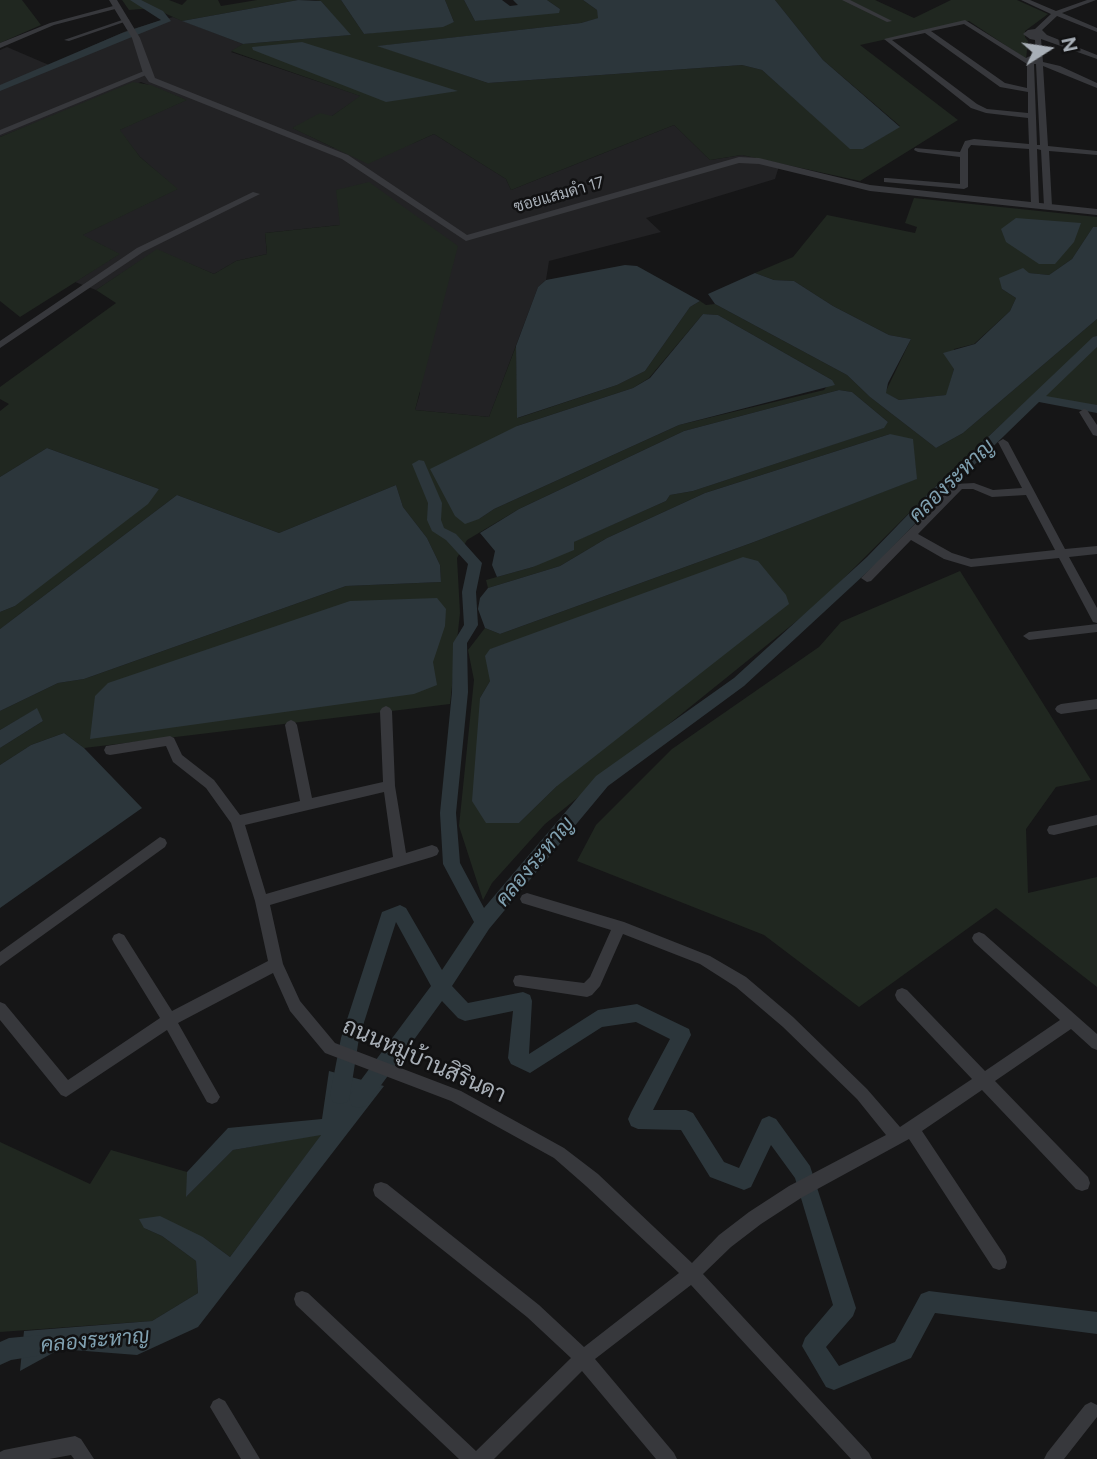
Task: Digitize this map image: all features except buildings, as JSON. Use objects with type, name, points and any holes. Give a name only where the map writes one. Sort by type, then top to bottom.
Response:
[{"type":"street","points":[[845,0],[889,21]]},
{"type":"street","points":[[1024,0],[1097,30]]},
{"type":"street","points":[[1035,204],[1031,91],[1038,36],[1056,13],[1091,1]]},
{"type":"street","points":[[0,46],[52,24],[115,3],[136,38],[147,73],[0,133]]},
{"type":"street","points":[[67,40],[128,23]]},
{"type":"street","points":[[1033,116],[986,111],[974,106],[887,40],[968,23],[1033,63],[1097,86]]},
{"type":"street","points":[[925,30],[1003,85],[1031,91]]},
{"type":"street","points":[[1038,36],[1097,57]]},
{"type":"street","points":[[1033,63],[1043,104],[1048,206]]},
{"type":"street","name":"ซอยแสมดำ 17","points":[[147,73],[152,80],[166,87],[345,157],[466,238],[739,160],[759,161],[858,186],[1097,212]]},
{"type":"street","points":[[1032,103],[1043,104]]},
{"type":"street","points":[[1033,130],[1044,131]]},
{"type":"street","points":[[887,180],[964,187],[966,145],[974,141],[1097,153]]},
{"type":"street","points":[[918,150],[964,155]]},
{"type":"street","points":[[1034,167],[1047,168]]},
{"type":"street","points":[[0,345],[140,250],[256,194]]},
{"type":"street","points":[[1084,412],[1097,433]]},
{"type":"street","points":[[1003,442],[1097,619]]},
{"type":"street","points":[[867,578],[959,486],[974,486],[992,494],[1030,491]]},
{"type":"street","points":[[911,535],[948,556],[971,563],[1097,550]]},
{"type":"street","points":[[1029,636],[1097,628]]},
{"type":"street","points":[[1061,709],[1097,704]]},
{"type":"street","points":[[386,710],[389,786],[400,860]]},
{"type":"street","points":[[290,725],[307,804]]},
{"type":"street","name":"ถนนหมู่บ้านสิรินดา","points":[[110,750],[170,741],[177,758],[209,784],[237,821],[262,901],[276,964],[295,1006],[330,1048],[399,1072],[456,1096],[559,1153],[592,1180],[692,1274],[863,1459]]},
{"type":"street","points":[[237,821],[389,786]]},
{"type":"street","points":[[1054,830],[1097,820]]},
{"type":"street","points":[[0,960],[160,844]]},
{"type":"street","points":[[262,901],[432,851]]},
{"type":"street","points":[[527,899],[619,926],[705,960],[741,982],[788,1021],[905,1133],[999,1262]]},
{"type":"street","points":[[520,981],[587,990],[595,981],[619,926]]},
{"type":"street","points":[[979,938],[1097,1043]]},
{"type":"street","points":[[119,939],[212,1097]]},
{"type":"street","points":[[4,1018],[66,1090],[169,1020],[276,964]]},
{"type":"street","points":[[902,995],[1082,1183]]},
{"type":"street","points":[[481,1459],[583,1358],[692,1274],[725,1241],[795,1192],[905,1133],[987,1081],[1072,1020]]},
{"type":"street","points":[[381,1190],[533,1311],[583,1358],[668,1459]]},
{"type":"street","points":[[302,1299],[472,1459]]},
{"type":"street","points":[[219,1407],[251,1459]]},
{"type":"street","points":[[1054,1459],[1091,1410]]},
{"type":"street","points":[[1,1459],[75,1445],[85,1459]]},
{"type":"shaded area","points":[[0,0],[22,0],[41,25],[0,43]]},
{"type":"shaded area","points":[[122,0],[169,0],[182,5],[187,0],[218,0],[221,6],[257,0],[298,0],[182,21],[153,8],[129,10]]},
{"type":"shaded area","points":[[315,0],[341,0],[364,34],[454,22],[445,0],[464,0],[475,21],[560,9],[547,0],[583,0],[597,10],[599,18],[581,23],[379,46],[488,83],[742,65],[762,70],[850,148],[863,149],[900,126],[823,60],[775,0],[875,0],[914,18],[951,0],[1017,0],[1048,14],[1025,31],[1028,41],[1026,59],[969,21],[860,45],[958,120],[860,181],[742,155],[710,160],[674,125],[511,190],[506,179],[434,134],[368,164],[292,128],[320,113],[332,116],[360,96],[231,51],[243,44],[350,35],[321,1]]},
{"type":"shaded area","points":[[173,17],[243,44],[231,52],[361,96],[332,116],[293,128],[334,148],[414,143],[434,134],[506,179],[511,190],[674,125],[710,160],[742,155],[780,163],[775,179],[646,218],[661,232],[549,261],[546,280],[538,287],[489,417],[415,410],[420,393],[340,225],[265,233],[267,254],[236,261],[214,274],[157,250],[96,290],[75,282],[119,254],[82,235],[177,189],[140,157],[119,130],[186,100],[141,82],[0,137],[0,50],[7,47],[49,65],[126,31]]},
{"type":"shaded area","points":[[133,82],[151,85],[187,100],[120,130],[140,157],[178,189],[83,235],[120,254],[20,317],[0,301],[0,137]]},
{"type":"shaded area","points":[[369,182],[458,246],[415,410],[489,417],[516,346],[518,418],[617,385],[645,371],[690,307],[700,301],[706,305],[715,304],[847,375],[870,397],[936,448],[963,433],[1097,319],[1097,412],[1040,400],[1033,395],[950,472],[819,603],[545,824],[492,883],[483,900],[459,826],[474,680],[468,650],[485,628],[500,634],[754,542],[916,479],[915,463],[890,434],[705,493],[607,538],[560,566],[488,588],[486,580],[533,567],[573,542],[666,501],[670,495],[693,491],[883,428],[888,422],[852,392],[839,390],[684,431],[519,509],[467,540],[457,558],[460,613],[450,704],[84,748],[64,733],[31,745],[0,765],[0,748],[43,721],[36,709],[0,730],[0,711],[58,683],[84,679],[346,586],[441,582],[440,565],[427,538],[403,507],[396,485],[279,533],[177,495],[0,629],[0,612],[15,606],[159,489],[47,448],[0,477],[0,411],[9,404],[0,399],[0,387],[116,303],[96,290],[157,249],[214,274],[236,261],[267,254],[265,233],[340,225],[336,190]],"holes":[[[703,314],[718,315],[832,380],[824,390],[679,425],[494,509],[479,519],[517,426],[633,388],[649,378]],[[505,644],[557,786],[519,823],[480,698],[490,681],[491,649]]]},
{"type":"shaded area","points":[[914,198],[1097,217],[1097,227],[1093,227],[1072,259],[1049,275],[1028,273],[1002,289],[1016,298],[1010,311],[974,344],[954,349],[954,369],[947,395],[899,400],[885,393],[911,339],[889,335],[833,306],[794,281],[774,280],[755,273],[793,257],[827,215],[915,233],[917,227],[905,223]]},
{"type":"shaded area","points":[[960,571],[1091,780],[1056,787],[1026,829],[1028,893],[1097,877],[1097,987],[996,908],[859,1007],[764,935],[577,861],[596,825],[672,749],[819,647],[841,622]]},
{"type":"shaded area","points":[[322,1134],[230,1257],[203,1237],[144,1228],[162,1236],[196,1261],[198,1293],[152,1321],[0,1332],[0,1142],[90,1184],[111,1150],[187,1172],[187,1196],[233,1150]]},
{"type":"water","points":[[298,0],[321,1],[351,35],[243,44],[182,21]]},
{"type":"water","points":[[341,0],[445,0],[454,22],[443,27],[364,34]]},
{"type":"water","points":[[464,0],[502,0],[510,6],[518,5],[513,0],[547,0],[560,9],[559,13],[475,21]]},
{"type":"water","points":[[583,0],[775,0],[823,60],[900,127],[863,149],[850,149],[762,70],[742,65],[488,83],[377,46],[581,23],[598,18],[597,10]]},
{"type":"water","points":[[302,42],[458,91],[386,102],[253,50],[252,47]]},
{"type":"water","points":[[1016,218],[1081,223],[1074,242],[1055,264],[1039,264],[1006,242],[1001,229]]},
{"type":"water","points":[[1093,227],[1097,227],[1097,319],[963,433],[936,448],[870,397],[847,375],[715,304],[708,294],[755,273],[774,280],[794,281],[833,306],[889,335],[911,339],[888,383],[886,393],[899,400],[946,395],[954,369],[943,353],[975,344],[1010,311],[1016,298],[1002,289],[999,278],[1023,268],[1029,273],[1049,275],[1072,259]]},
{"type":"water","points":[[625,265],[637,266],[700,301],[690,307],[645,371],[617,385],[517,418],[516,346],[538,287],[546,280]]},
{"type":"water","points":[[703,314],[718,315],[832,380],[835,385],[679,425],[494,509],[479,519],[465,524],[455,516],[430,469],[517,426],[633,388],[650,378]]},
{"type":"water","points":[[839,390],[852,392],[888,422],[884,428],[693,491],[670,495],[666,501],[574,542],[574,550],[533,567],[497,577],[492,565],[495,551],[480,533],[519,509],[684,431]]},
{"type":"water","points":[[890,434],[913,439],[917,479],[754,542],[500,634],[485,628],[478,609],[480,598],[488,588],[560,566],[607,538],[705,493]]},
{"type":"water","points":[[47,448],[159,489],[148,504],[15,606],[0,612],[0,477]]},
{"type":"water","points":[[396,485],[403,507],[427,538],[440,565],[441,582],[346,586],[84,679],[58,683],[0,711],[0,629],[177,495],[279,533]]},
{"type":"water","points":[[743,557],[758,561],[786,595],[789,604],[557,786],[519,823],[486,823],[472,801],[480,698],[490,681],[485,656],[490,649]]},
{"type":"water","points":[[437,598],[446,609],[445,626],[433,662],[437,685],[414,694],[90,739],[95,696],[108,683],[350,601]]},
{"type":"water","points":[[37,708],[43,721],[0,748],[0,730]]},
{"type":"water","points":[[64,733],[84,748],[142,808],[0,908],[0,765],[31,745]]},
{"type":"water","points":[[329,1071],[384,1086],[198,1327],[137,1355],[60,1349],[20,1371],[24,1331],[152,1321],[198,1293],[196,1261],[162,1236],[144,1228],[139,1219],[160,1216],[203,1237],[230,1257],[321,1135],[233,1150],[186,1197],[187,1172],[228,1128],[322,1119]]},
{"type":"waterway","points":[[0,88],[125,35],[167,21],[160,13],[134,0]]},
{"type":"waterway","name":"คลองระหาญ","points":[[483,923],[602,781],[739,682],[872,560],[932,498],[1097,340]]},
{"type":"waterway","points":[[1038,398],[1097,409]]},
{"type":"waterway","points":[[419,464],[435,503],[434,520],[439,531],[451,537],[475,563],[469,592],[471,625],[460,643],[460,692],[448,813],[452,864],[483,923]]},
{"type":"waterway","points":[[340,1095],[350,1038],[388,917],[400,913],[441,987]]},
{"type":"waterway","name":"คลองระหาญ","points":[[441,987],[483,923]]},
{"type":"waterway","name":"คลองระหาญ","points":[[359,1099],[441,987]]},
{"type":"waterway","points":[[441,987],[465,1012],[523,1001],[518,1058],[530,1064],[598,1019],[637,1013],[682,1035],[638,1119],[686,1120],[717,1170],[744,1180],[769,1126],[803,1173],[845,1308],[813,1346],[834,1379],[903,1350],[929,1302],[1097,1323]]},
{"type":"waterway","name":"คลองระหาญ","points":[[0,1354],[9,1349],[41,1346]]}]
